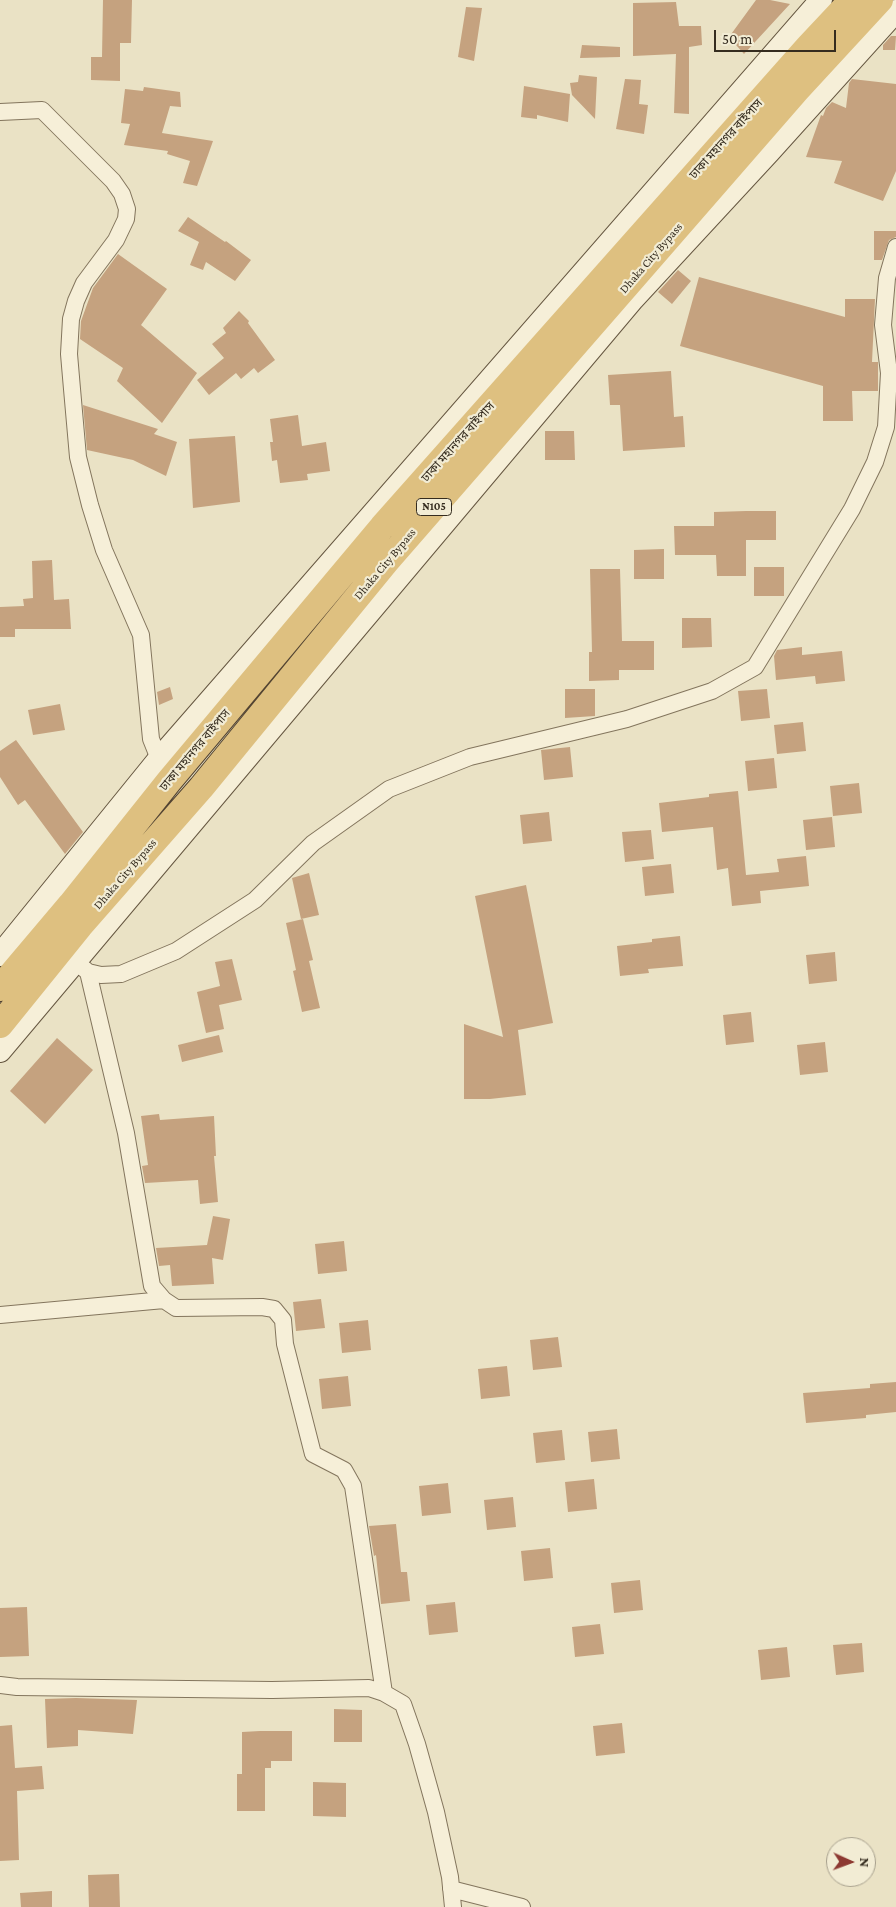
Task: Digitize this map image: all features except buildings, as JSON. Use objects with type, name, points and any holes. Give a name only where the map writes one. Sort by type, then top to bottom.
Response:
[{"type":"highway","name":"ঢাকা মহানগর বাইপাস","points":[[0,988],[169,781],[382,527],[808,47],[852,0]]},
{"type":"highway","name":"Dhaka City Bypass","points":[[0,1025],[80,926],[200,788],[386,562],[797,90],[880,0]]},
{"type":"main road","points":[[0,955],[52,894],[159,759],[821,0]]},
{"type":"main road","points":[[0,1052],[82,967],[633,299],[896,11]]},
{"type":"street","points":[[0,112],[42,110],[113,181],[122,194],[127,209],[126,219],[116,240],[84,283],[76,301],[71,319],[69,354],[78,457],[104,550],[141,635],[151,739],[159,759]]},
{"type":"street","points":[[82,967],[101,974],[121,974],[176,951],[255,900],[314,843],[389,789],[470,757],[627,719],[712,692],[755,668],[852,509],[875,462],[886,427],[889,373],[883,325],[887,278],[896,246]]},
{"type":"street","points":[[82,967],[126,1133],[152,1286],[164,1300],[176,1308],[262,1307],[274,1309],[283,1320],[285,1344],[313,1454],[344,1470],[353,1486],[384,1693]]},
{"type":"street","points":[[0,1315],[164,1300]]},
{"type":"street","points":[[0,1685],[17,1687],[243,1689],[368,1688],[384,1693],[403,1704],[417,1744],[436,1812],[450,1877],[453,1907]]},
{"type":"street","points":[[451,1889],[522,1907]]}]
